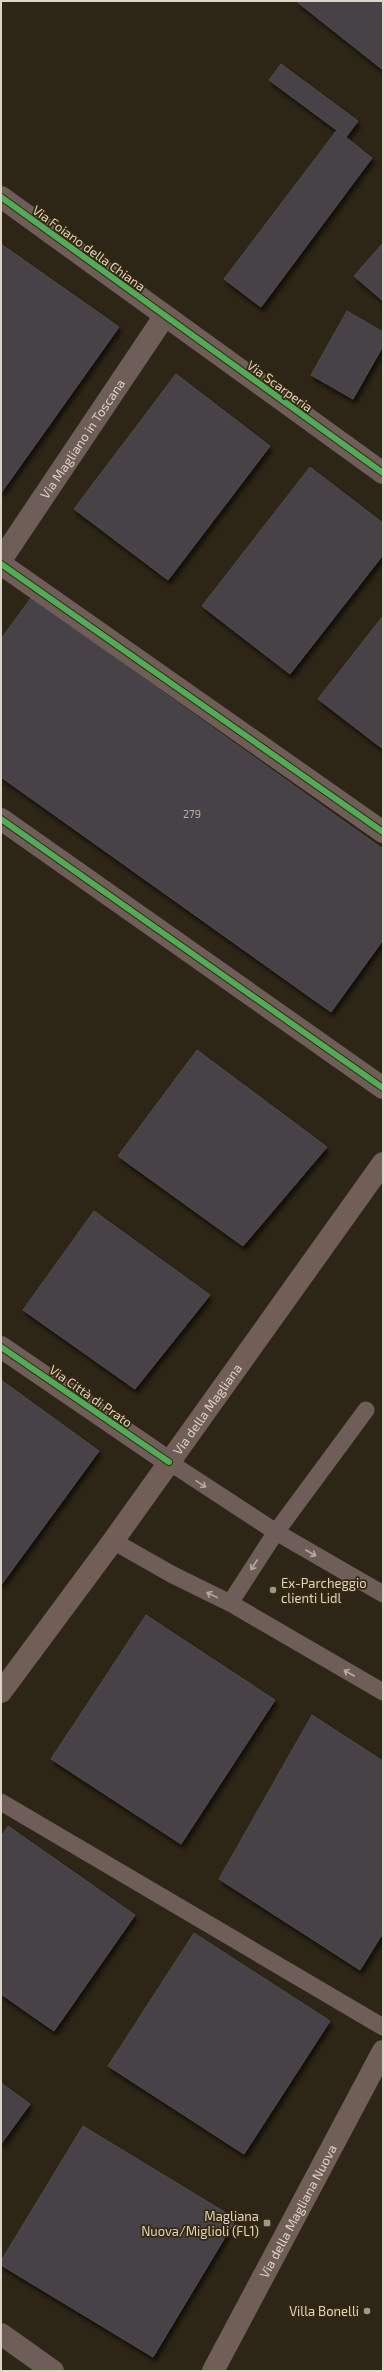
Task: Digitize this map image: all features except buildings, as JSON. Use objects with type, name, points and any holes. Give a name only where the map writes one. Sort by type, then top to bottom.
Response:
[{"type":"main road","name":"Via della Magliana","points":[[1,1692],[113,1541],[383,1163]]},
{"type":"main road","name":"Via della Magliana Nuova","points":[[213,2371],[383,2051]]},
{"type":"street","name":"Via Foiano della Chiana","points":[[1,197],[164,317]]},
{"type":"street","name":"Via Scarperia","points":[[164,317],[383,473]]},
{"type":"street","name":"Via Magliano in Toscana","points":[[1,560],[164,317]]},
{"type":"street","points":[[1,564],[383,832]]},
{"type":"street","points":[[1,819],[383,1088]]},
{"type":"street","name":"Via Città di Prato","points":[[1,1347],[169,1462]]},
{"type":"street","points":[[1,2334],[53,2371]]},
{"type":"lane","points":[[230,1603],[276,1532],[366,1410]]},
{"type":"lane","points":[[169,1462],[276,1532],[383,1594]]},
{"type":"lane","points":[[113,1541],[173,1575],[230,1603],[383,1692]]},
{"type":"lane","points":[[1,1802],[383,2027]]},
{"type":"cycle path","points":[[1,197],[383,473]]},
{"type":"cycle path","points":[[1,564],[383,832]]},
{"type":"cycle path","points":[[1,819],[383,1088]]},
{"type":"cycle path","points":[[1,1347],[169,1462]]},
{"type":"place","name":"Ex-Parcheggio clienti Lidl","points":[[273,1590]]},
{"type":"place","name":"Magliana Nuova/Miglioli (FL1)","points":[[267,2223]]},
{"type":"place","name":"Villa Bonelli","points":[[367,2311]]}]
